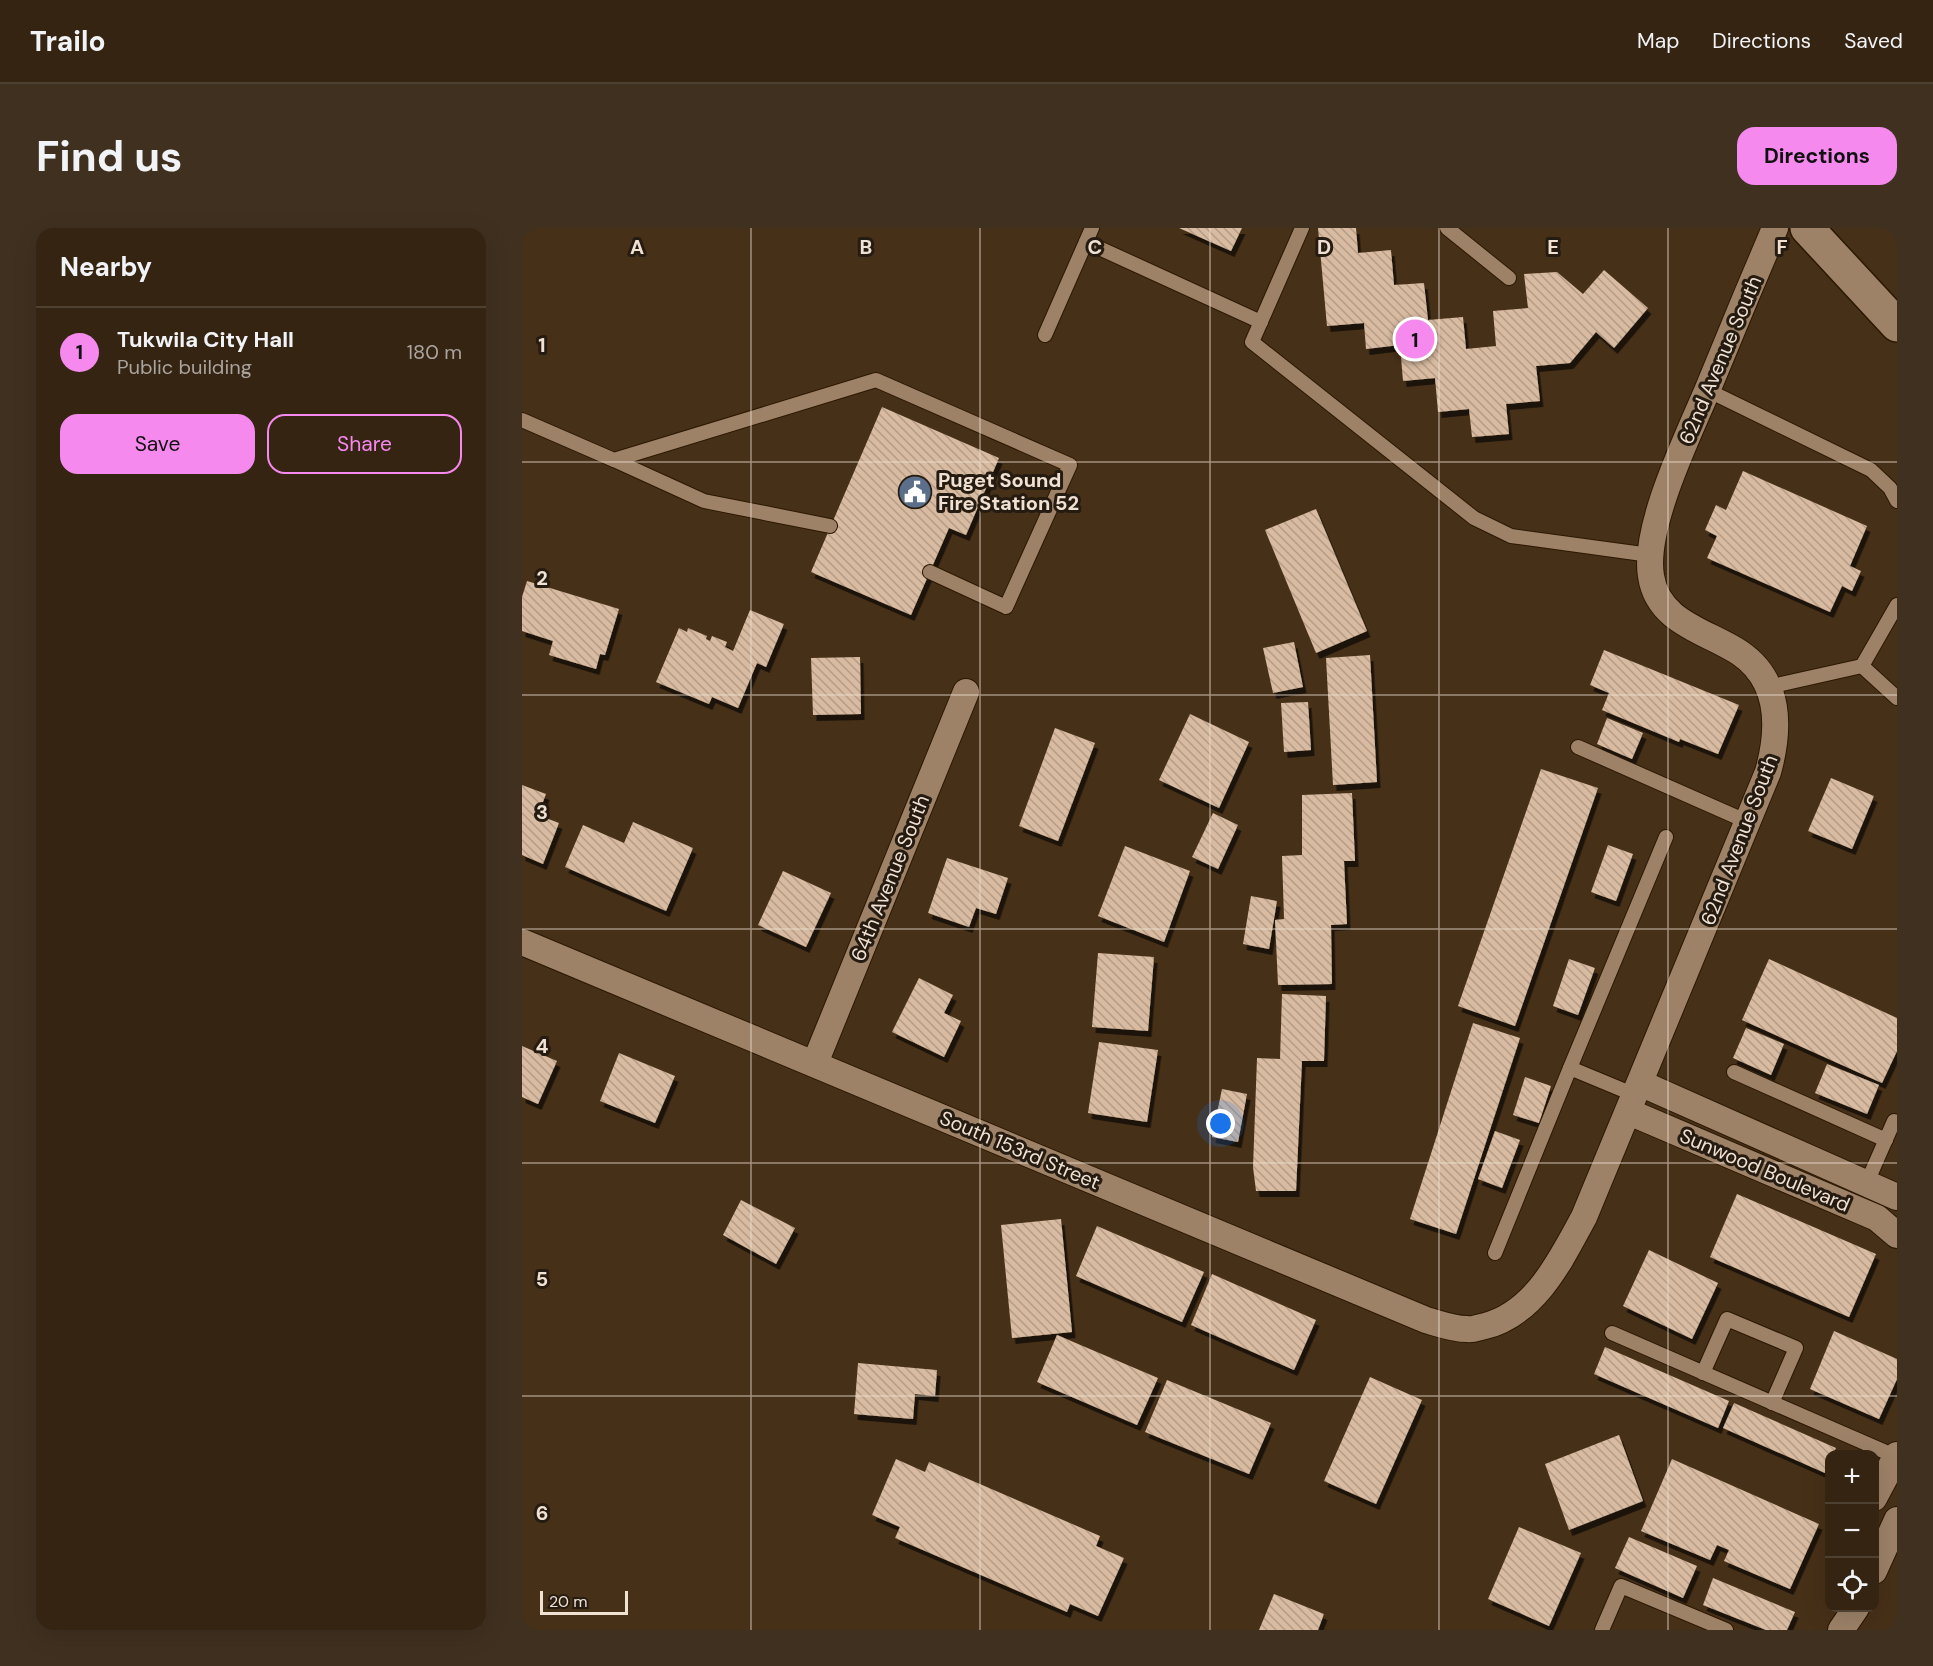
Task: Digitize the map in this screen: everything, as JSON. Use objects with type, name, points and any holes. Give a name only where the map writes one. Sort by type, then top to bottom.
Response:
[{"type":"main road","points":[[1807,228],[1897,325]]},
{"type":"street","name":"62nd Avenue South","points":[[1519,1309],[1545,1283],[1584,1217],[1748,822],[1775,748],[1777,727],[1775,706],[1755,666],[1739,653],[1671,615],[1660,601],[1653,586],[1650,555],[1663,501],[1775,228]]},
{"type":"street","name":"64th Avenue South","points":[[814,1063],[966,692]]},
{"type":"street","name":"South 153rd Street","points":[[522,942],[1426,1320],[1447,1327],[1469,1330],[1496,1323],[1519,1309]]},
{"type":"street","name":"Sunwood Boulevard","points":[[1635,1097],[1867,1183],[1897,1197]]},
{"type":"street","name":"Sunwood Boulevard","points":[[1635,1097],[1877,1218],[1897,1235]]},
{"type":"street","points":[[1879,1490],[1897,1456]]},
{"type":"street","points":[[1879,1562],[1897,1520]]},
{"type":"street","points":[[1839,1612],[1840,1630]]},
{"type":"street","points":[[1840,1630],[1853,1612]]},
{"type":"lane","points":[[1046,335],[1092,228]]},
{"type":"lane","points":[[1302,228],[1252,342],[1474,519],[1511,536],[1650,555]]},
{"type":"lane","points":[[1447,228],[1509,278]]},
{"type":"lane","points":[[1086,242],[1261,322]]},
{"type":"lane","points":[[614,460],[876,380],[1070,465],[1006,607],[930,572]]},
{"type":"lane","points":[[1707,390],[1871,470],[1890,488],[1897,501]]},
{"type":"lane","points":[[522,420],[704,501],[830,526]]},
{"type":"lane","points":[[1767,687],[1862,666],[1897,605]]},
{"type":"lane","points":[[1862,666],[1897,698]]},
{"type":"lane","points":[[1578,747],[1748,822]]},
{"type":"lane","points":[[1495,1253],[1666,837]]},
{"type":"lane","points":[[1570,1068],[1635,1097]]},
{"type":"lane","points":[[1734,1072],[1886,1140]]},
{"type":"lane","points":[[1855,1209],[1894,1121],[1897,1123]]},
{"type":"lane","points":[[1703,1373],[1727,1318],[1796,1348],[1772,1403]]},
{"type":"lane","points":[[1612,1333],[1897,1456]]},
{"type":"lane","points":[[1602,1630],[1621,1586],[1726,1630]]},
{"type":"building","points":[[1179,228],[1242,228],[1231,251]]},
{"type":"building","points":[[1318,228],[1356,228],[1358,253],[1391,250],[1394,285],[1424,283],[1428,320],[1463,317],[1466,349],[1496,346],[1493,311],[1528,308],[1524,274],[1557,272],[1583,294],[1604,270],[1648,308],[1614,348],[1596,332],[1570,363],[1536,366],[1540,401],[1506,404],[1509,434],[1472,437],[1469,409],[1438,412],[1435,378],[1403,381],[1400,345],[1366,349],[1364,323],[1327,326]]},
{"type":"building","name":"Puget Sound Fire Station 52","points":[[882,407],[999,458],[966,535],[949,528],[911,615],[811,572]]},
{"type":"building","points":[[1743,471],[1867,526],[1850,566],[1861,571],[1852,591],[1842,586],[1830,612],[1707,558],[1717,536],[1705,530],[1716,505],[1726,510]]},
{"type":"building","points":[[1316,509],[1367,631],[1316,653],[1265,530]]},
{"type":"building","points":[[527,581],[619,609],[605,655],[600,654],[596,669],[549,655],[553,641],[522,631],[522,597]]},
{"type":"building","points":[[750,610],[784,624],[766,667],[757,663],[738,708],[712,697],[709,704],[656,682],[679,628],[687,632],[688,628],[707,636],[706,639],[710,641],[712,636],[727,642],[725,647],[733,651]]},
{"type":"building","points":[[1294,642],[1303,687],[1273,693],[1263,648]]},
{"type":"building","points":[[1604,650],[1739,705],[1718,754],[1680,739],[1679,742],[1602,710],[1609,693],[1590,685]]},
{"type":"building","points":[[1370,655],[1377,782],[1333,785],[1326,658]]},
{"type":"building","points":[[860,657],[861,714],[813,715],[811,658]]},
{"type":"building","points":[[1308,702],[1311,750],[1284,752],[1281,703]]},
{"type":"building","points":[[1190,714],[1249,742],[1219,808],[1159,780]]},
{"type":"building","points":[[1607,718],[1643,733],[1632,759],[1597,744]]},
{"type":"building","points":[[1055,728],[1095,743],[1058,841],[1019,826]]},
{"type":"building","points":[[1541,769],[1598,788],[1515,1026],[1458,1006]]},
{"type":"building","points":[[1831,778],[1874,796],[1852,849],[1808,831]]},
{"type":"building","points":[[522,785],[546,794],[538,815],[559,823],[543,864],[522,855]]},
{"type":"building","points":[[1352,793],[1355,861],[1344,861],[1347,924],[1331,925],[1332,984],[1278,985],[1275,920],[1284,919],[1282,856],[1302,855],[1302,795]]},
{"type":"building","points":[[1213,813],[1238,825],[1218,869],[1192,857]]},
{"type":"building","points":[[633,822],[693,848],[666,911],[565,867],[583,825],[624,843]]},
{"type":"building","points":[[1608,845],[1633,854],[1616,901],[1591,892]]},
{"type":"building","points":[[1125,846],[1190,871],[1164,942],[1098,916]]},
{"type":"building","points":[[947,858],[1008,878],[996,914],[976,908],[969,927],[928,913]]},
{"type":"building","points":[[783,871],[831,893],[806,947],[758,925]]},
{"type":"building","points":[[1251,896],[1277,901],[1269,949],[1243,944]]},
{"type":"building","points":[[1098,953],[1154,957],[1148,1031],[1092,1027]]},
{"type":"building","points":[[1569,959],[1595,968],[1578,1015],[1553,1006]]},
{"type":"building","points":[[1769,959],[1897,1018],[1897,1051],[1882,1083],[1742,1020]]},
{"type":"building","points":[[919,978],[953,995],[944,1013],[961,1021],[944,1057],[892,1032]]},
{"type":"building","points":[[1282,994],[1326,996],[1324,1061],[1302,1061],[1296,1191],[1256,1191],[1253,1167],[1257,1058],[1280,1059]]},
{"type":"building","points":[[1473,1023],[1520,1038],[1456,1234],[1410,1219]]},
{"type":"building","points":[[1746,1028],[1784,1044],[1771,1075],[1733,1058]]},
{"type":"building","points":[[1099,1042],[1158,1050],[1147,1122],[1088,1113]]},
{"type":"building","points":[[522,1046],[557,1061],[538,1104],[522,1097]]},
{"type":"building","points":[[619,1053],[675,1076],[655,1123],[600,1101]]},
{"type":"building","points":[[1827,1064],[1879,1085],[1867,1114],[1815,1093]]},
{"type":"building","points":[[1525,1077],[1551,1086],[1539,1123],[1513,1115]]},
{"type":"building","points":[[1222,1089],[1247,1094],[1238,1142],[1212,1137]]},
{"type":"building","points":[[1495,1131],[1520,1140],[1502,1188],[1478,1179]]},
{"type":"building","points":[[1737,1194],[1876,1254],[1849,1317],[1710,1257]]},
{"type":"building","points":[[741,1200],[795,1228],[776,1264],[723,1235]]},
{"type":"building","points":[[1061,1219],[1072,1332],[1012,1338],[1001,1225]]},
{"type":"building","points":[[1097,1226],[1204,1272],[1182,1322],[1076,1276]]},
{"type":"building","points":[[1649,1250],[1718,1283],[1692,1339],[1623,1306]]},
{"type":"building","points":[[1212,1274],[1316,1320],[1294,1370],[1191,1325]]},
{"type":"building","points":[[1834,1331],[1897,1359],[1897,1379],[1879,1419],[1810,1389]]},
{"type":"building","points":[[1057,1335],[1158,1378],[1137,1425],[1037,1382]]},
{"type":"building","points":[[1605,1347],[1729,1401],[1718,1428],[1594,1374]]},
{"type":"building","points":[[858,1363],[937,1370],[935,1396],[915,1394],[913,1419],[854,1414]]},
{"type":"building","points":[[1370,1377],[1422,1400],[1376,1504],[1324,1481]]},
{"type":"building","points":[[1167,1380],[1271,1423],[1249,1474],[1145,1432]]},
{"type":"building","points":[[1734,1403],[1836,1448],[1825,1450],[1825,1473],[1723,1428]]},
{"type":"building","points":[[1619,1435],[1643,1501],[1569,1530],[1545,1464]]},
{"type":"building","points":[[896,1459],[925,1472],[929,1462],[1100,1536],[1096,1546],[1124,1558],[1098,1616],[1070,1604],[1067,1612],[895,1538],[900,1527],[872,1515]]},
{"type":"building","points":[[1672,1459],[1819,1524],[1790,1589],[1724,1561],[1729,1550],[1717,1545],[1710,1560],[1641,1531]]},
{"type":"building","points":[[1519,1527],[1581,1553],[1549,1626],[1488,1599]]},
{"type":"building","points":[[1629,1537],[1697,1566],[1683,1598],[1615,1568]]},
{"type":"building","points":[[1713,1578],[1795,1612],[1787,1630],[1766,1630],[1703,1605]]},
{"type":"building","points":[[1274,1594],[1324,1614],[1318,1630],[1259,1630]]},
{"type":"place","name":"Tukwila City Hall","points":[[1415,339]]},
{"type":"place","name":"Puget Sound Fire Station 52","points":[[915,492]]}]
